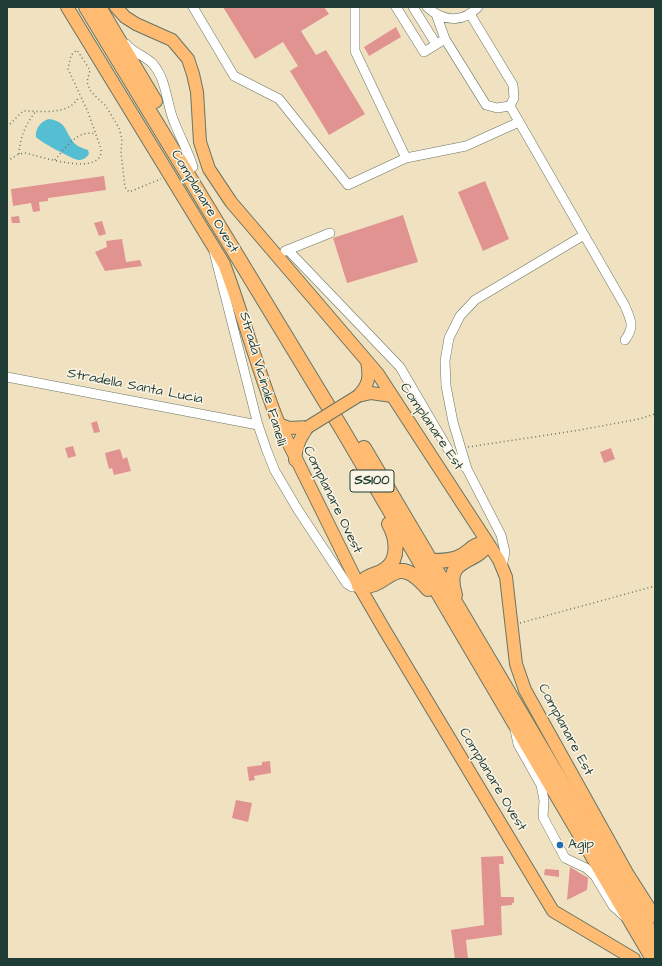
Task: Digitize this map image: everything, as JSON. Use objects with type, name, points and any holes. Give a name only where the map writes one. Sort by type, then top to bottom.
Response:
[{"type":"highway","name":"SS100","points":[[86,7],[342,429],[513,723],[653,959]]},
{"type":"highway","name":"SS100","points":[[99,7],[193,167],[432,561],[655,940]]},
{"type":"highway","name":"SS100","points":[[342,429],[359,471],[395,538],[395,555],[392,562],[387,568],[363,579],[359,586],[367,587],[394,572],[404,571],[418,578],[446,608]]},
{"type":"highway","points":[[432,561],[445,561],[458,558],[474,545],[479,543],[488,544]]},
{"type":"highway","name":"SS100","points":[[461,611],[452,585],[454,573],[462,562],[484,550],[488,544]]},
{"type":"main road","name":"Complanare Ovest","points":[[67,7],[224,264],[234,290],[270,403],[295,460],[359,586],[553,911],[634,959]]},
{"type":"main road","name":"Complanare Est","points":[[116,7],[125,17],[136,24],[172,40],[188,59],[194,74],[197,92],[200,142],[209,170],[231,202],[367,359],[448,479],[499,560],[506,577],[516,664],[534,709],[627,873],[655,917]]},
{"type":"main road","points":[[358,396],[368,383],[369,375],[367,359]]},
{"type":"main road","points":[[295,460],[296,447],[300,437],[308,427],[358,396],[371,393],[380,393],[392,396]]},
{"type":"main road","points":[[279,424],[289,428],[308,427]]},
{"type":"street","points":[[192,7],[234,76],[279,99],[348,184],[406,158],[466,146],[519,122]]},
{"type":"street","points":[[355,7],[354,52],[406,158]]},
{"type":"street","points":[[396,7],[424,52],[445,39]]},
{"type":"street","points":[[413,7],[436,44]]},
{"type":"street","points":[[427,7],[436,14],[453,19],[470,14],[478,7]]},
{"type":"street","points":[[436,14],[445,39],[486,105],[497,108],[510,106]]},
{"type":"street","points":[[470,14],[513,85],[514,98],[510,106]]},
{"type":"street","points":[[510,106],[624,306],[631,321],[631,331],[625,340]]},
{"type":"street","points":[[284,264],[283,256],[285,251],[330,233]]},
{"type":"street","points":[[502,567],[505,552],[501,535],[467,469],[460,448],[446,386],[445,361],[449,338],[460,316],[476,300],[584,235]]},
{"type":"street","name":"Strada Vicinale Fanelli","points":[[212,244],[258,425],[275,471],[298,510],[347,584],[352,587],[359,586]]},
{"type":"street","points":[[288,250],[400,368],[452,456],[467,469]]},
{"type":"street","name":"Stradella Santa Lucia","points":[[7,377],[258,425]]},
{"type":"street","points":[[513,723],[518,744],[541,785],[544,800],[543,817],[565,858],[595,876],[613,906],[631,922]]},
{"type":"path","points":[[7,161],[19,154],[25,153],[80,165],[98,158],[101,153],[101,149],[88,112],[68,69],[71,55],[77,50],[90,70],[87,82],[91,92],[106,106],[119,128],[122,139],[121,153],[125,187],[129,192],[169,174]]},
{"type":"path","points":[[10,124],[23,111],[36,110],[50,112],[62,110],[72,105],[80,95]]},
{"type":"path","points":[[19,154],[25,126],[36,110]]},
{"type":"path","points":[[55,160],[73,140],[83,133],[88,132],[95,134]]},
{"type":"path","points":[[460,448],[580,430],[639,419],[655,414]]},
{"type":"path","points":[[511,625],[655,586]]},
{"type":"water","points":[[49,119],[55,120],[62,124],[75,144],[88,150],[89,154],[87,157],[81,160],[75,159],[49,146],[36,137],[36,131],[39,125],[43,121]]},
{"type":"building","points":[[223,7],[324,7],[329,14],[301,31],[316,55],[326,50],[365,114],[329,135],[290,71],[298,66],[283,42],[255,59]]},
{"type":"building","points":[[396,27],[401,37],[369,56],[364,47]]},
{"type":"building","points":[[104,176],[106,190],[48,198],[48,201],[39,202],[40,211],[33,212],[31,203],[13,206],[11,189]]},
{"type":"building","points":[[485,181],[509,239],[483,251],[458,192]]},
{"type":"building","points":[[403,215],[418,262],[347,283],[333,238]]},
{"type":"building","points":[[19,216],[20,223],[12,223],[11,217]]},
{"type":"building","points":[[102,221],[106,234],[99,236],[94,223]]},
{"type":"building","points":[[122,239],[126,262],[140,260],[142,266],[105,271],[95,252],[107,247],[106,241]]},
{"type":"building","points":[[97,421],[100,432],[94,433],[91,423]]},
{"type":"building","points":[[73,446],[76,456],[68,458],[65,448]]},
{"type":"building","points":[[611,448],[615,459],[604,463],[600,452]]},
{"type":"building","points":[[120,449],[123,459],[127,457],[131,471],[114,475],[112,468],[109,469],[105,453]]},
{"type":"building","points":[[270,761],[271,773],[254,776],[255,780],[249,781],[247,767],[262,765],[262,762]]},
{"type":"building","points":[[236,800],[252,803],[248,822],[232,818]]},
{"type":"building","points":[[503,856],[504,864],[499,864],[501,897],[514,897],[514,903],[512,903],[512,905],[501,906],[502,935],[466,940],[468,959],[455,959],[451,930],[484,925],[481,857]]},
{"type":"building","points":[[570,867],[588,878],[587,890],[567,900]]},
{"type":"building","points":[[545,869],[559,870],[559,877],[544,875]]},
{"type":"place","name":"Agip","points":[[560,845]]}]
